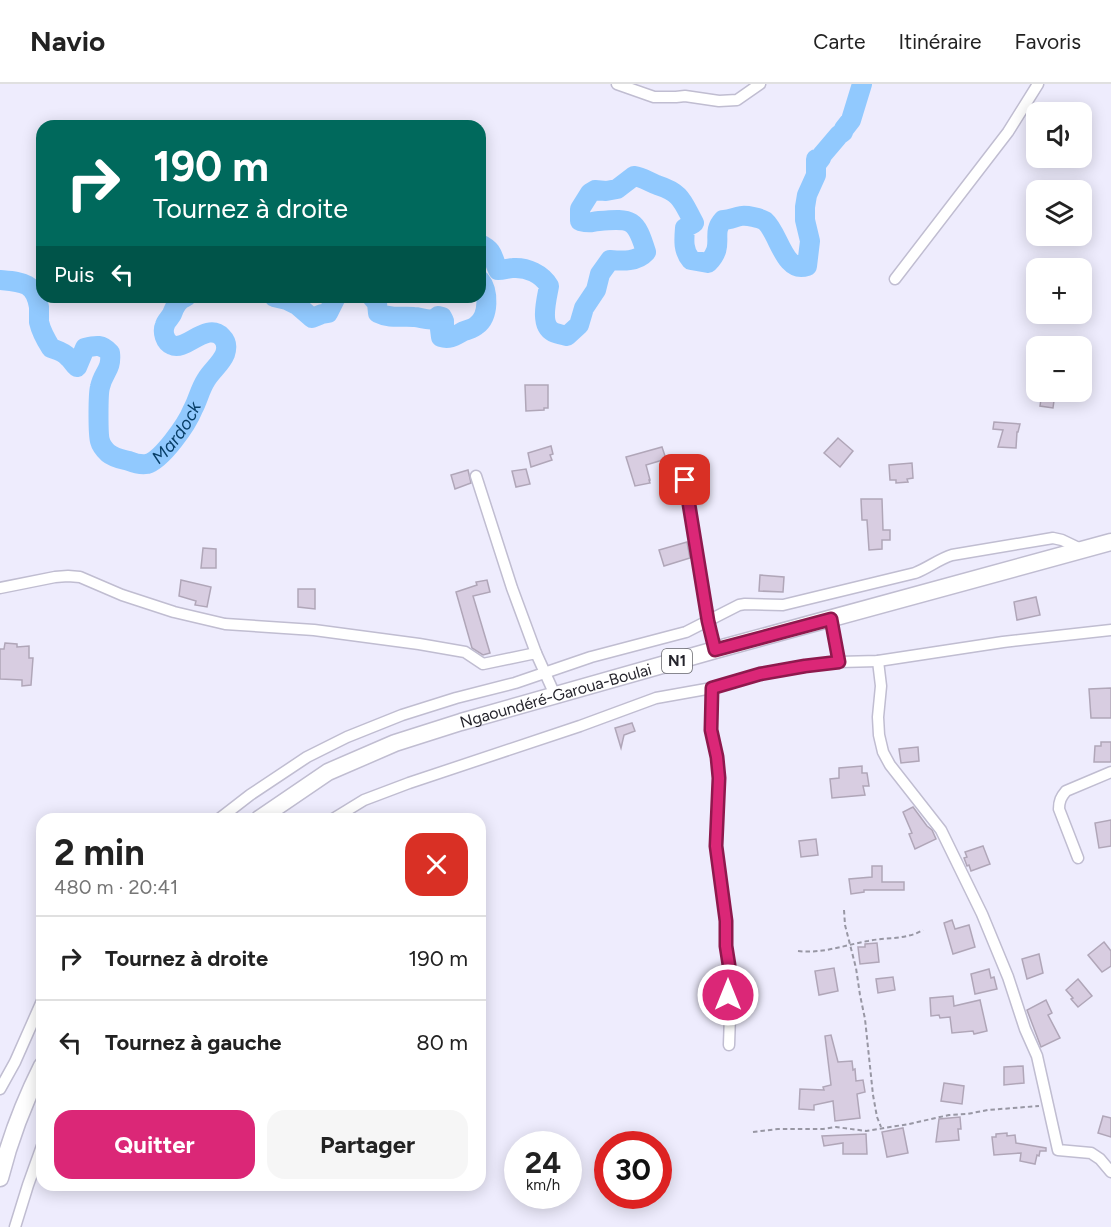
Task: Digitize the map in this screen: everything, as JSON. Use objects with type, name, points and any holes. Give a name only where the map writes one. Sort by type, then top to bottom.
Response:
[{"type":"highway","name":"Ngaoundéré-Garoua-Boulai","points":[[268,813],[328,772],[395,743],[715,650],[1111,542]]},
{"type":"highway","points":[[0,1178],[8,1148],[36,1079]]},
{"type":"street","points":[[617,84],[654,97],[685,96],[718,101],[737,100],[760,84]]},
{"type":"street","points":[[896,279],[1008,132],[1038,84]]},
{"type":"street","points":[[476,476],[512,588],[544,673],[555,695]]},
{"type":"street","points":[[685,480],[708,621],[715,650]]},
{"type":"street","points":[[227,813],[307,758],[347,737],[402,715],[456,698],[515,683],[591,657],[686,632],[739,605],[783,605],[915,573],[952,555],[1053,538],[1083,550]]},
{"type":"street","points":[[0,588],[68,576],[80,577],[122,595],[174,612],[225,624],[314,630],[419,644],[465,652],[483,663],[536,653]]},
{"type":"street","points":[[831,619],[839,662]]},
{"type":"street","points":[[343,813],[364,800],[409,783],[656,698],[712,688],[760,674],[805,666],[878,661],[1003,642],[1111,630]]},
{"type":"street","points":[[878,661],[881,686],[878,717],[883,752],[890,765],[941,830],[982,914],[1037,1056],[1058,1150],[1090,1153],[1100,1159],[1111,1172]]},
{"type":"street","points":[[712,688],[711,730],[719,778],[716,846],[729,965],[727,976],[730,1016],[729,1046]]},
{"type":"street","points":[[1078,858],[1059,809],[1061,796],[1066,791],[1111,771]]},
{"type":"street","points":[[0,1089],[36,1015]]},
{"type":"street","points":[[15,1227],[36,1163]]},
{"type":"path","points":[[844,910],[844,926],[851,946],[865,1019],[873,1095],[881,1127]]},
{"type":"path","points":[[798,951],[806,952],[851,946],[867,941],[904,938],[923,930]]},
{"type":"path","points":[[753,1132],[836,1128],[866,1131],[949,1115],[1042,1106],[1047,1102]]},
{"type":"building","points":[[525,385],[548,385],[548,408],[526,411]]},
{"type":"building","points":[[1041,402],[1054,402],[1053,408],[1040,406]]},
{"type":"building","points":[[994,422],[1020,424],[1016,448],[998,447],[1003,430],[993,429]]},
{"type":"building","points":[[838,438],[853,451],[840,467],[824,453]]},
{"type":"building","points":[[551,446],[552,460],[531,467],[528,453]]},
{"type":"building","points":[[662,447],[666,459],[646,465],[650,483],[635,486],[626,457]]},
{"type":"building","points":[[912,463],[913,478],[907,479],[908,482],[896,483],[896,480],[890,480],[889,465]]},
{"type":"building","points":[[526,469],[530,484],[516,487],[512,471]]},
{"type":"building","points":[[468,470],[471,483],[455,489],[451,475]]},
{"type":"building","points":[[861,499],[882,499],[883,530],[890,530],[890,540],[882,540],[882,549],[869,550],[867,520],[862,520]]},
{"type":"building","points":[[687,542],[690,558],[664,566],[659,550]]},
{"type":"building","points":[[203,548],[216,549],[216,568],[201,568]]},
{"type":"building","points":[[760,575],[784,577],[783,592],[759,591]]},
{"type":"building","points":[[181,580],[211,587],[207,607],[195,605],[196,601],[179,596]]},
{"type":"building","points":[[487,580],[490,592],[473,596],[490,653],[483,655],[472,648],[456,592],[477,585],[476,582]]},
{"type":"building","points":[[298,589],[315,589],[315,609],[298,607]]},
{"type":"building","points":[[1036,597],[1040,615],[1017,620],[1014,602]]},
{"type":"building","points":[[5,643],[17,644],[17,647],[29,646],[29,658],[33,658],[31,685],[22,686],[22,680],[0,679],[0,649],[4,649]]},
{"type":"building","points":[[1111,688],[1111,718],[1091,718],[1089,689]]},
{"type":"building","points":[[632,723],[635,731],[624,735],[621,748],[615,728]]},
{"type":"building","points":[[1101,742],[1111,742],[1111,762],[1094,762],[1095,746],[1101,746]]},
{"type":"building","points":[[918,747],[919,761],[901,763],[899,749]]},
{"type":"building","points":[[862,766],[862,773],[867,773],[869,786],[863,786],[865,795],[832,798],[830,779],[839,778],[839,768]]},
{"type":"building","points":[[913,807],[932,830],[936,839],[915,849],[909,834],[912,833],[903,812]]},
{"type":"building","points":[[1111,820],[1111,846],[1099,848],[1095,823]]},
{"type":"building","points":[[816,839],[818,855],[801,857],[799,841]]},
{"type":"building","points":[[983,846],[990,864],[971,871],[964,858],[967,857],[965,852]]},
{"type":"building","points":[[872,866],[882,866],[882,882],[904,882],[904,890],[864,890],[864,892],[851,894],[849,879],[872,877]]},
{"type":"building","points":[[952,920],[955,929],[969,925],[975,947],[953,954],[944,923]]},
{"type":"building","points":[[1104,942],[1111,951],[1111,966],[1102,972],[1088,955]]},
{"type":"building","points":[[877,943],[879,962],[860,964],[858,947]]},
{"type":"building","points":[[1039,954],[1043,973],[1027,979],[1022,959]]},
{"type":"building","points":[[834,968],[838,991],[819,995],[815,971]]},
{"type":"building","points":[[989,969],[997,989],[975,994],[971,974]]},
{"type":"building","points":[[893,977],[895,990],[878,993],[876,979]]},
{"type":"building","points":[[1078,979],[1092,996],[1078,1007],[1066,990]]},
{"type":"building","points":[[953,996],[954,1006],[980,1000],[987,1031],[974,1034],[973,1031],[952,1033],[950,1017],[931,1016],[930,998]]},
{"type":"building","points":[[1046,1000],[1052,1013],[1048,1015],[1060,1038],[1041,1047],[1027,1010]]},
{"type":"building","points":[[831,1035],[838,1062],[852,1061],[856,1081],[863,1080],[865,1092],[857,1094],[860,1118],[835,1121],[833,1101],[814,1105],[814,1110],[799,1109],[800,1089],[824,1090],[823,1087],[831,1085],[825,1036]]},
{"type":"building","points":[[1023,1066],[1024,1083],[1004,1085],[1004,1067]]},
{"type":"building","points":[[944,1083],[964,1086],[962,1104],[941,1101]]},
{"type":"building","points":[[1103,1116],[1111,1118],[1111,1137],[1098,1133]]},
{"type":"building","points":[[960,1117],[959,1140],[936,1142],[939,1119]]},
{"type":"building","points":[[903,1128],[908,1153],[887,1157],[882,1132]]},
{"type":"building","points":[[1007,1133],[1007,1136],[1015,1135],[1016,1143],[1046,1148],[1046,1151],[1040,1151],[1035,1164],[1020,1161],[1021,1153],[994,1155],[992,1137],[996,1137],[996,1134]]},
{"type":"building","points":[[866,1134],[867,1154],[843,1154],[843,1143],[824,1146],[822,1136]]},
{"type":"waterway","name":"Mardock","points":[[486,248],[491,252],[498,270],[524,269],[534,272],[546,282],[549,286],[545,311],[546,324],[553,332],[567,336],[579,325],[584,308],[596,290],[600,274],[610,260],[625,261],[646,252],[639,233],[631,223],[619,220],[589,223],[580,221],[580,209],[590,193],[595,190],[617,189],[634,176],[672,191],[684,203],[694,223],[685,228],[685,249],[691,260],[708,263],[716,251],[719,225],[723,220],[747,216],[765,221],[787,258],[799,267],[807,266],[810,241],[805,220],[805,207],[807,195],[816,175],[816,159],[818,162],[851,120],[862,84]]},
{"type":"waterway","name":"Mardock","points":[[0,280],[26,285],[31,288],[36,297]]},
{"type":"waterway","name":"Mardock","points":[[486,297],[486,303]]},
{"type":"waterway","name":"Mardock","points":[[38,303],[39,322],[47,342],[51,348],[64,354],[77,367],[85,348],[99,346],[110,353],[109,367],[99,391],[100,441],[108,453],[113,456],[140,464],[147,464],[160,456],[180,432],[190,416],[204,383],[226,352],[225,341],[216,333],[203,334],[177,346],[168,342],[164,328],[178,303]]},
{"type":"waterway","name":"Mardock","points":[[293,303],[312,318],[328,313],[333,303]]},
{"type":"waterway","name":"Mardock","points":[[377,303],[378,313],[391,317],[416,317],[429,320],[438,316],[442,317],[444,325],[440,329],[441,337],[444,338],[474,327],[484,316],[486,303]]},
{"type":"route","points":[[685,480],[708,621],[715,650],[831,619],[839,662],[760,674],[712,688],[711,730],[719,778],[716,846],[726,921],[729,965],[728,995]]}]
